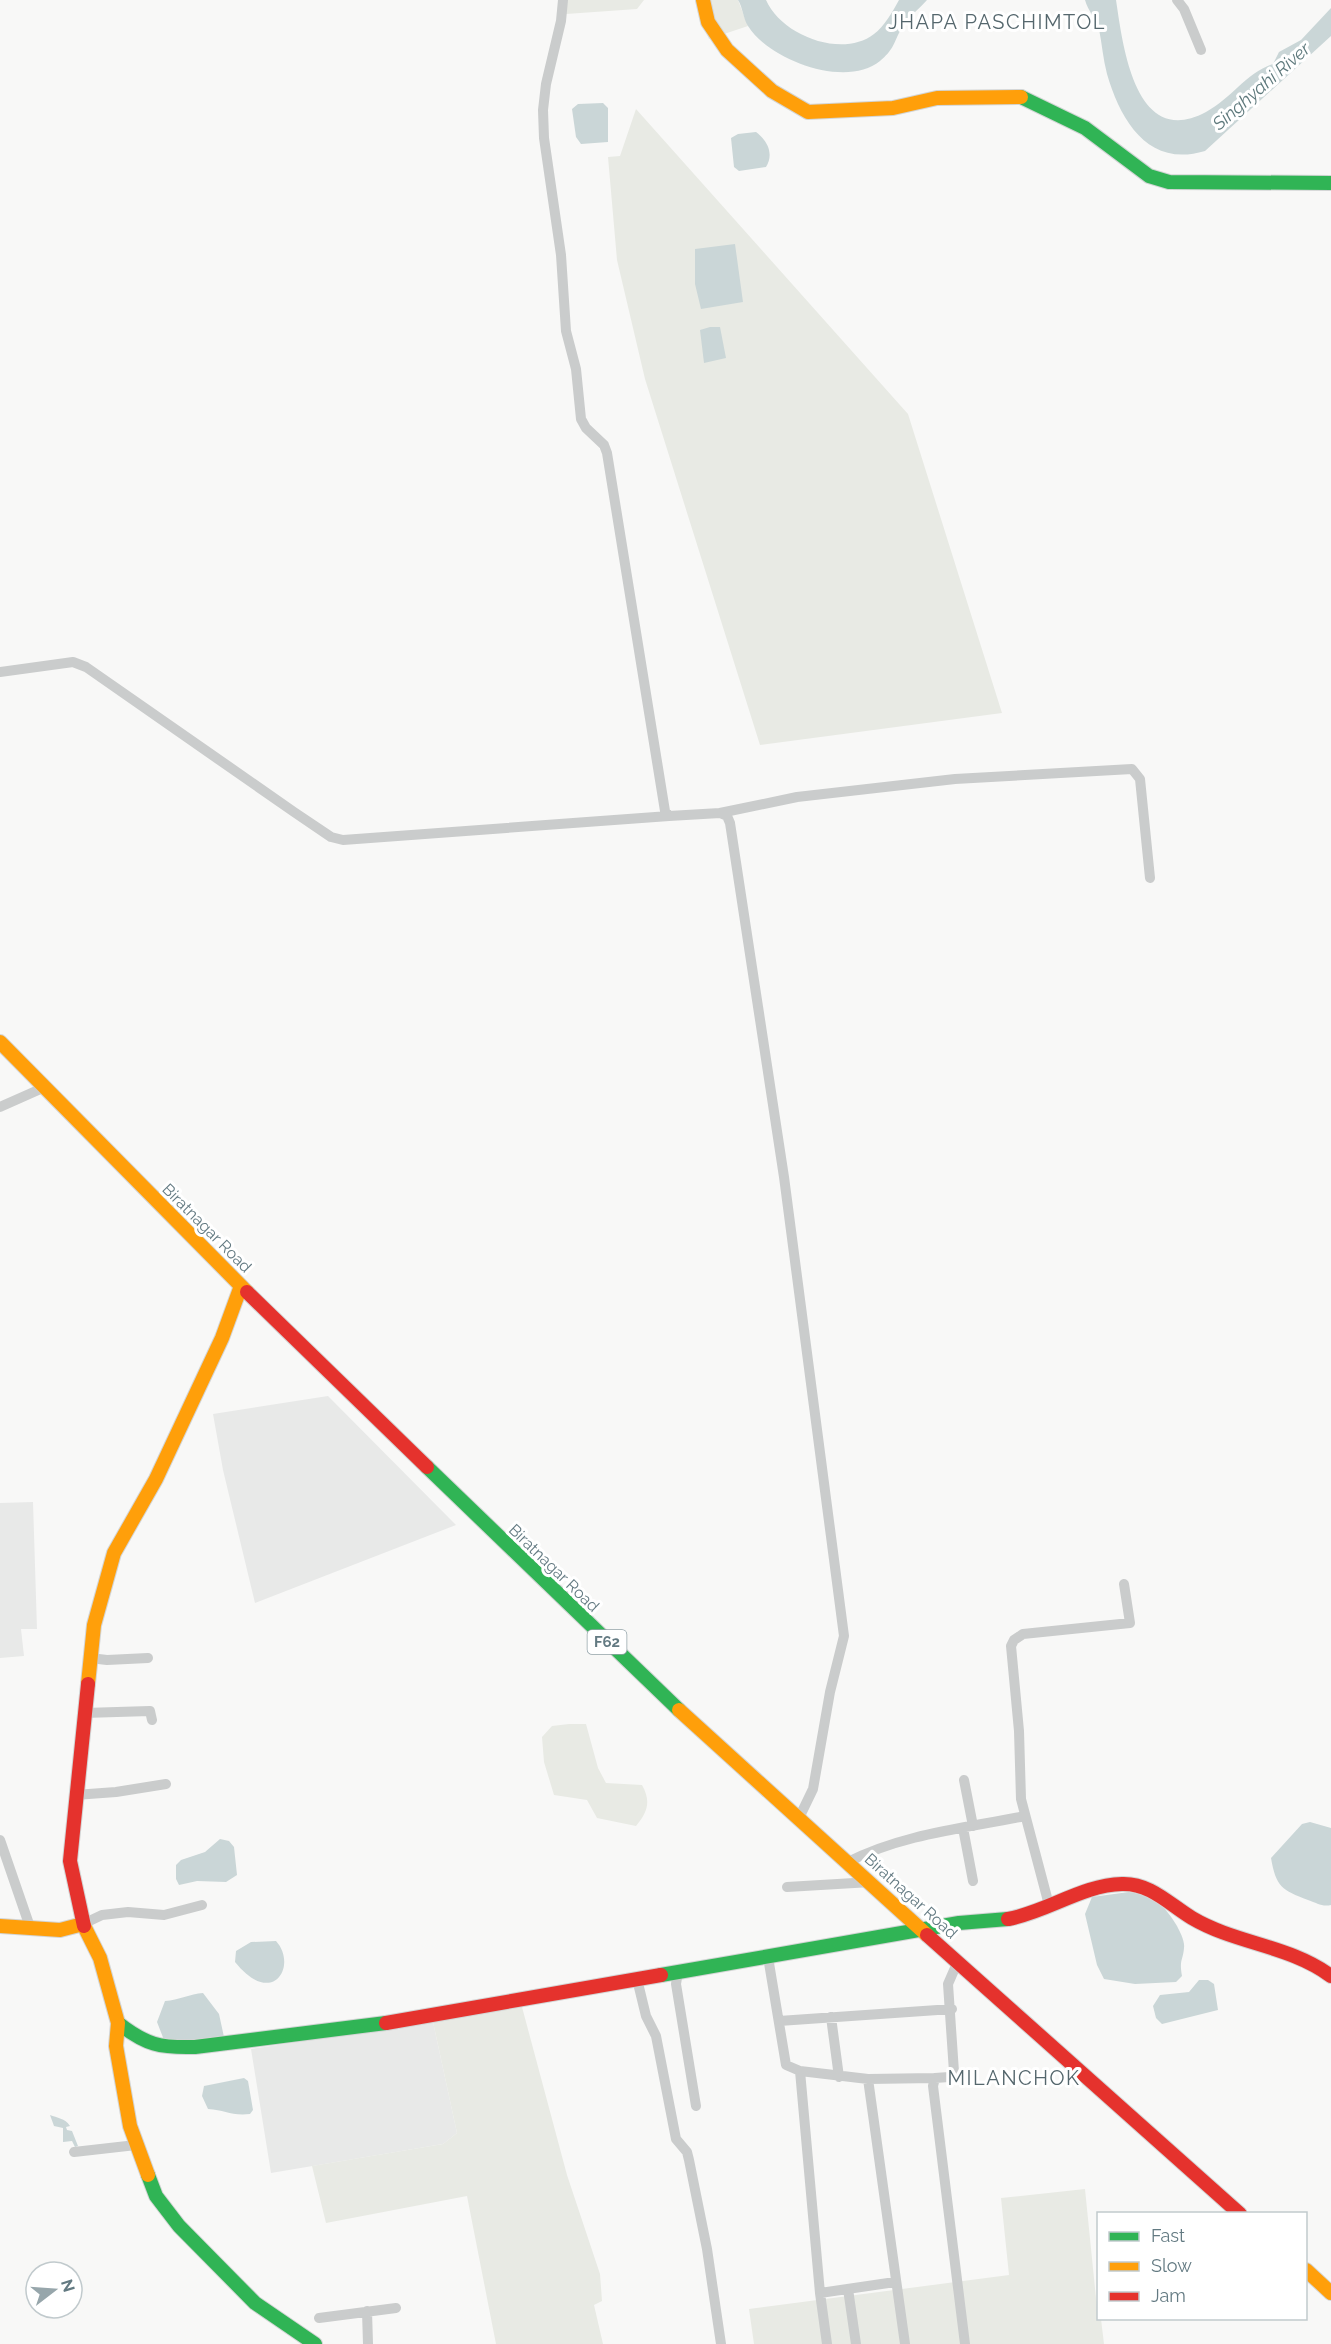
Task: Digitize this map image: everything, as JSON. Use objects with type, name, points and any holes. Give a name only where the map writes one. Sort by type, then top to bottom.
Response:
[{"type":"street","points":[[563,0],[543,110],[548,175],[563,279],[566,332],[576,369],[581,419],[586,428],[604,445],[607,453],[662,795],[669,816]]},
{"type":"street","points":[[703,0],[708,22],[727,50],[744,62],[772,91],[808,112],[893,108],[937,98],[1020,97],[1085,128],[1149,176],[1168,182],[1331,183]]},
{"type":"street","points":[[1177,0],[1184,9],[1201,50]]},
{"type":"street","points":[[0,672],[73,663],[86,667],[284,806],[331,837],[343,840],[720,813],[797,797],[955,779],[1132,769],[1140,779],[1150,878]]},
{"type":"street","points":[[720,813],[727,816],[730,823],[749,945],[786,1188],[828,1527],[843,1617],[844,1636],[830,1692],[813,1789],[799,1818]]},
{"type":"street","name":"Biratnagar Road","points":[[0,1042],[242,1286],[633,1669],[1238,2212]]},
{"type":"street","points":[[0,1107],[45,1087]]},
{"type":"street","points":[[242,1286],[222,1338],[165,1460],[114,1553],[100,1593],[90,1658],[70,1861],[83,1924],[100,1958],[118,2023],[116,2046],[130,2126],[156,2196],[179,2226],[272,2318],[315,2344]]},
{"type":"street","points":[[1049,1905],[1025,1816],[1011,1646],[1023,1634],[1130,1623],[1124,1584]]},
{"type":"street","points":[[90,1658],[107,1660],[148,1658]]},
{"type":"street","points":[[84,1713],[150,1711],[152,1720]]},
{"type":"street","points":[[964,1780],[973,1881]]},
{"type":"street","points":[[75,1795],[117,1792],[166,1784]]},
{"type":"street","points":[[848,1862],[867,1852],[907,1839],[1025,1816]]},
{"type":"street","points":[[0,1840],[30,1927]]},
{"type":"street","points":[[787,1887],[872,1882]]},
{"type":"street","points":[[116,2046],[142,2043],[171,2047],[195,2047],[381,2024],[636,1979],[1031,1914],[1049,1905],[1123,1884],[1167,1899],[1191,1917],[1229,1935],[1308,1959],[1331,1976]]},
{"type":"street","points":[[0,1926],[60,1930],[83,1924],[102,1915],[128,1912],[164,1915],[202,1905]]},
{"type":"street","points":[[768,1957],[786,2066],[800,2071],[868,2079],[950,2077],[954,2072],[952,2009],[948,1984],[958,1961]]},
{"type":"street","points":[[678,1972],[676,1984],[696,2106]]},
{"type":"street","points":[[636,1979],[646,2016],[656,2036],[676,2139],[687,2152],[689,2160],[707,2249],[721,2344]]},
{"type":"street","points":[[778,2021],[952,2009]]},
{"type":"street","points":[[831,2017],[839,2077]]},
{"type":"street","points":[[118,2023],[142,2043]]},
{"type":"street","points":[[800,2071],[820,2293],[827,2344]]},
{"type":"street","points":[[935,2078],[933,2086],[965,2344]]},
{"type":"street","points":[[868,2079],[905,2344]]},
{"type":"street","points":[[75,2152],[136,2145]]},
{"type":"street","points":[[1307,2272],[1331,2292]]},
{"type":"street","points":[[820,2293],[895,2282]]},
{"type":"street","points":[[848,2289],[856,2344]]},
{"type":"street","points":[[319,2318],[396,2308]]},
{"type":"street","points":[[366,2311],[368,2344]]},
{"type":"shaded area","points":[[567,0],[644,0],[637,9],[566,14]]},
{"type":"shaded area","points":[[699,0],[738,0],[748,26],[709,39],[701,21]]},
{"type":"shaded area","points":[[636,109],[908,414],[1002,713],[760,745],[645,379],[617,260],[608,157],[620,156]]},
{"type":"shaded area","points":[[328,1396],[456,1525],[255,1603],[223,1470],[213,1414]]},
{"type":"shaded area","points":[[33,1502],[37,1629],[21,1629],[24,1656],[0,1658],[0,1503]]},
{"type":"shaded area","points":[[586,1724],[598,1768],[606,1783],[642,1785],[647,1796],[647,1806],[636,1826],[597,1818],[587,1800],[554,1795],[544,1762],[542,1737],[552,1726]]},
{"type":"shaded area","points":[[522,2007],[567,2175],[600,2274],[602,2301],[594,2305],[603,2344],[496,2344],[467,2196],[326,2223],[312,2166],[443,2144],[457,2133],[433,2022]]},
{"type":"shaded area","points":[[433,2022],[457,2133],[443,2144],[271,2173],[251,2049]]},
{"type":"shaded area","points":[[1085,2189],[1097,2320],[1101,2320],[1104,2344],[754,2344],[749,2309],[1009,2275],[1001,2198]]},
{"type":"water","points":[[738,0],[766,0],[774,13],[798,33],[814,40],[846,44],[861,41],[878,31],[899,0],[927,0],[905,22],[892,47],[880,61],[865,69],[848,72],[809,67],[773,50],[748,26]]},
{"type":"water","name":"Singhyahi River","points":[[1085,0],[1116,0],[1123,42],[1137,88],[1148,105],[1163,117],[1182,120],[1215,107],[1255,73],[1273,64],[1279,52],[1301,40],[1331,8],[1331,36],[1205,151],[1185,155],[1168,153],[1153,147],[1140,137],[1120,109],[1104,63],[1099,29]]},
{"type":"water","points":[[603,103],[608,108],[608,142],[581,144],[576,137],[572,109],[578,104]]},
{"type":"water","points":[[756,132],[764,139],[770,153],[766,167],[739,171],[734,167],[731,138],[738,134]]},
{"type":"water","points":[[735,244],[743,302],[701,309],[695,284],[695,249]]},
{"type":"water","points":[[720,327],[726,358],[704,363],[700,330]]},
{"type":"water","points":[[1310,1822],[1331,1828],[1331,1905],[1299,1897],[1286,1890],[1278,1881],[1273,1868],[1271,1858],[1302,1824]]},
{"type":"water","points":[[220,1839],[229,1841],[234,1847],[237,1875],[226,1882],[197,1881],[179,1885],[176,1879],[176,1865],[181,1860],[205,1852]]},
{"type":"water","points":[[1129,1892],[1145,1896],[1158,1903],[1168,1912],[1177,1926],[1182,1937],[1184,1952],[1181,1963],[1182,1976],[1176,1982],[1135,1984],[1104,1979],[1097,1965],[1085,1914],[1092,1897]]},
{"type":"water","points":[[276,1941],[282,1951],[284,1961],[283,1971],[278,1978],[270,1982],[261,1982],[249,1976],[235,1962],[236,1951],[251,1942]]},
{"type":"water","points":[[1199,1980],[1208,1980],[1214,1984],[1218,2010],[1162,2024],[1156,2018],[1153,2006],[1160,1995],[1189,1992]]},
{"type":"water","points":[[203,1993],[219,2014],[224,2037],[198,2041],[164,2040],[157,2022],[165,2001]]},
{"type":"water","points":[[244,2078],[248,2081],[253,2110],[250,2114],[208,2109],[202,2096],[204,2086]]},
{"type":"water","points":[[50,2115],[68,2123],[70,2126],[66,2127],[67,2130],[72,2131],[78,2146],[75,2147],[72,2141],[63,2142],[63,2128],[54,2126]]},
{"type":"traffic: fast","points":[[1021,97],[1085,128],[1149,176],[1169,182],[1331,183]]},
{"type":"traffic: fast","points":[[427,1467],[679,1710]]},
{"type":"traffic: fast","points":[[661,1975],[959,1923],[1008,1919]]},
{"type":"traffic: fast","points":[[118,2023],[145,2041],[163,2046],[183,2047],[386,2023]]},
{"type":"traffic: fast","points":[[148,2175],[156,2196],[179,2226],[255,2303],[315,2344]]},
{"type":"traffic: slow","points":[[703,0],[708,22],[727,50],[772,91],[808,112],[893,108],[937,98],[1021,97]]},
{"type":"traffic: slow","points":[[0,1042],[247,1292]]},
{"type":"traffic: slow","points":[[88,1684],[94,1625],[114,1553],[156,1479],[222,1338],[241,1286]]},
{"type":"traffic: slow","points":[[679,1710],[927,1935]]},
{"type":"traffic: slow","points":[[0,1926],[60,1930],[83,1924]]},
{"type":"traffic: slow","points":[[84,1926],[100,1958],[118,2023],[116,2046],[130,2126],[148,2175]]},
{"type":"traffic: slow","points":[[1307,2271],[1331,2293]]},
{"type":"traffic: jam","points":[[247,1292],[427,1467]]},
{"type":"traffic: jam","points":[[84,1926],[70,1861],[88,1684]]},
{"type":"traffic: jam","points":[[1008,1919],[1037,1911],[1093,1889],[1122,1884],[1132,1885],[1159,1895],[1209,1927],[1298,1958],[1331,1976]]},
{"type":"traffic: jam","points":[[927,1935],[1238,2212]]},
{"type":"traffic: jam","points":[[386,2023],[661,1975]]},
{"type":"district","name":"JHAPA PASCHIMTOL","points":[[997,22]]},
{"type":"district","name":"MILANCHOK","points":[[1014,2078]]}]
